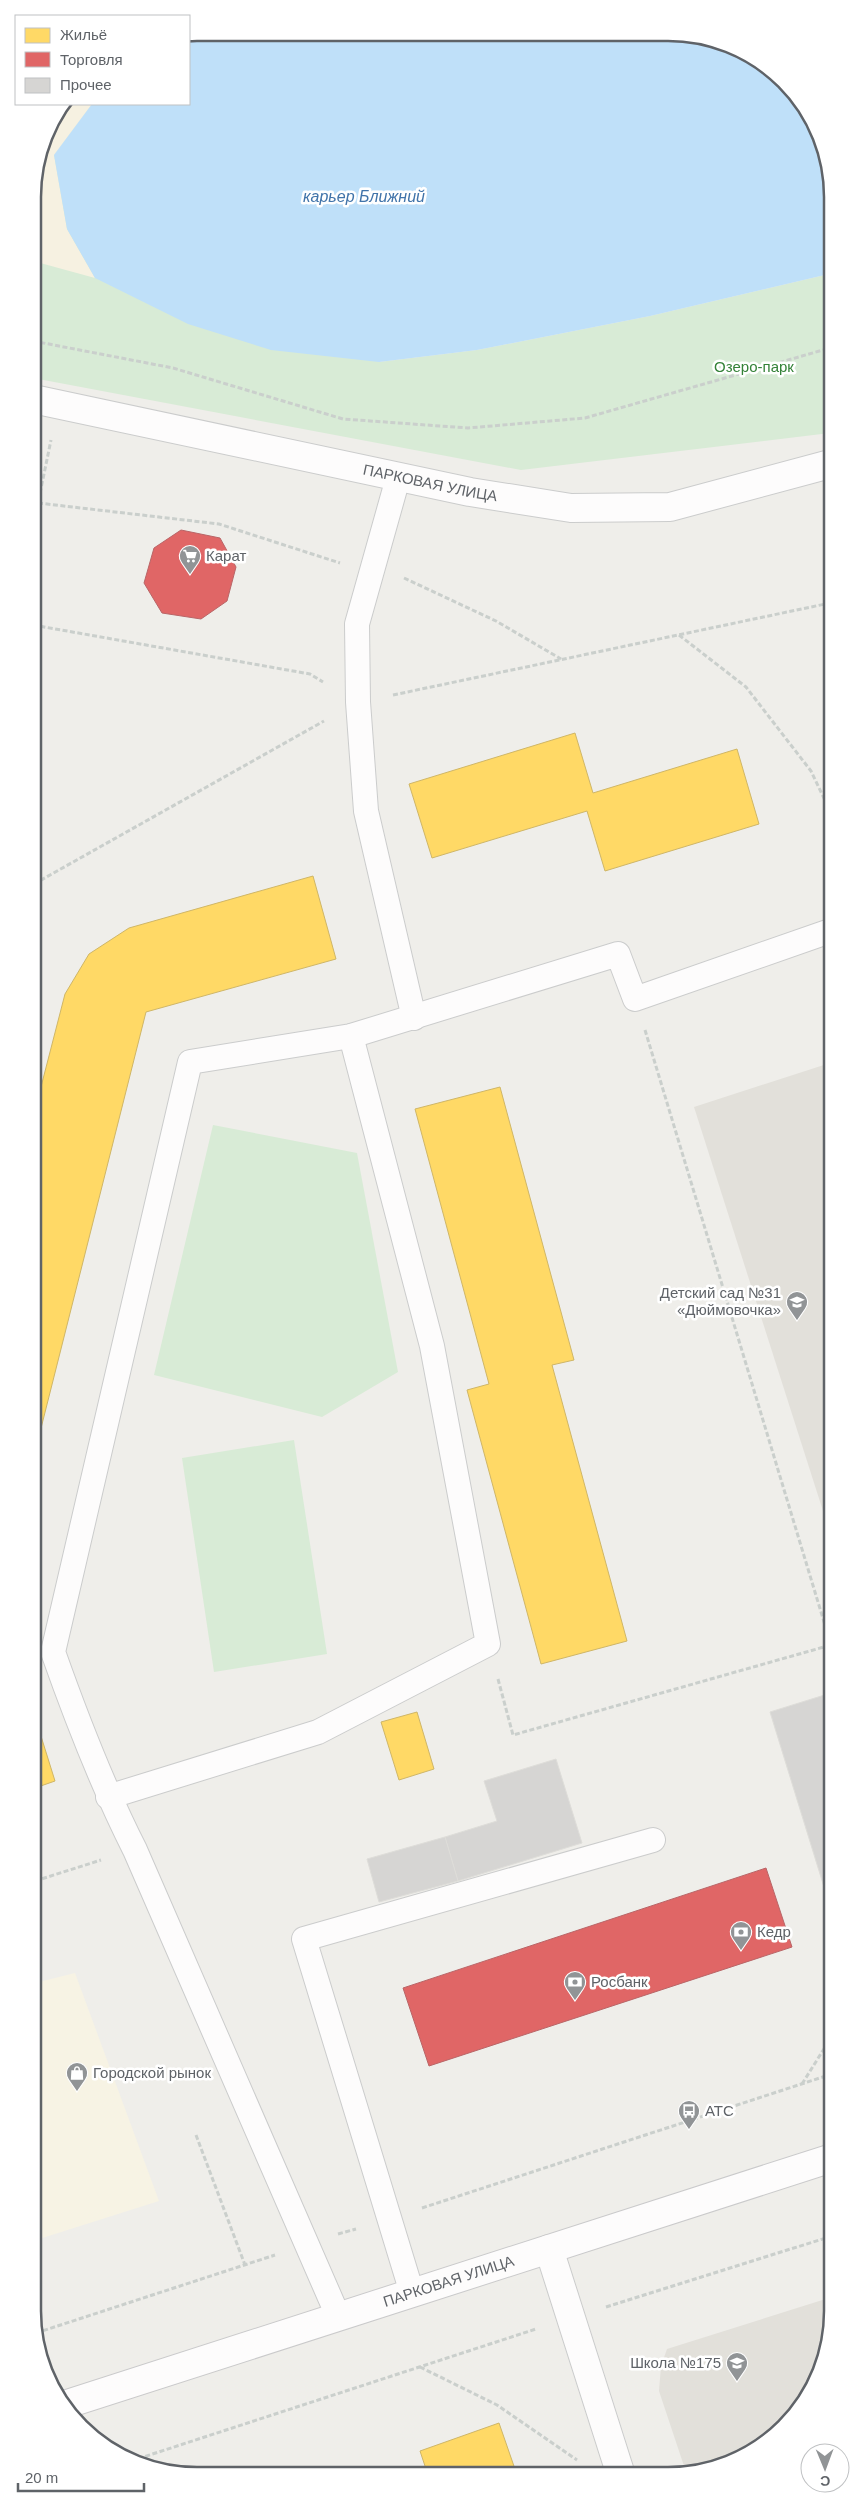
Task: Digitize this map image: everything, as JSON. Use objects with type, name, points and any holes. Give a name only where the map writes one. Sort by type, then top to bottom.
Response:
[{"type":"street","name":"ПАРКОВАЯ УЛИЦА","points":[[46,402],[398,478],[571,508],[670,506],[824,466]]},
{"type":"street","name":"ПАРКОВАЯ УЛИЦА","points":[[72,2403],[823,2161]]},
{"type":"street","points":[[548,2249],[618,2467]]},
{"type":"lane","points":[[398,478],[357,624],[358,702],[366,811],[414,1018]]},
{"type":"lane","points":[[338,2316],[134,1850],[108,1797],[81,1731],[53,1652],[190,1062],[351,1036],[618,954],[635,998],[824,933]]},
{"type":"lane","points":[[108,1797],[318,1732],[488,1644],[432,1346],[351,1036]]},
{"type":"lane","points":[[412,2293],[304,1939],[653,1840]]},
{"type":"path","points":[[42,343],[173,368],[343,419],[468,428],[584,418],[824,350]]},
{"type":"path","points":[[42,454],[46,402]]},
{"type":"path","points":[[42,503],[219,524],[324,560],[404,577],[496,621],[561,660]]},
{"type":"path","points":[[42,880],[358,702],[824,604]]},
{"type":"path","points":[[42,625],[310,674],[358,702]]},
{"type":"path","points":[[679,635],[746,687],[812,770],[824,797]]},
{"type":"path","points":[[635,998],[823,1620]]},
{"type":"path","points":[[488,1644],[513,1735],[823,1647]]},
{"type":"path","points":[[41,1879],[134,1850]]},
{"type":"path","points":[[802,2084],[823,2050]]},
{"type":"path","points":[[43,2331],[823,2077]]},
{"type":"path","points":[[196,2135],[245,2264]]},
{"type":"path","points":[[144,2457],[571,2318],[823,2239]]},
{"type":"path","points":[[419,2367],[497,2405],[584,2465]]},
{"type":"shaded area","name":"Детский сад №31 «Дюймовочка»","points":[[824,1065],[823,1512],[694,1107]]},
{"type":"shaded area","name":"Городской рынок","points":[[75,1973],[159,2201],[41,2238],[41,1981]]},
{"type":"shaded area","name":"Школа №175","points":[[823,2300],[822,2331],[818,2351],[808,2379],[797,2397],[785,2413],[763,2434],[746,2446],[708,2461],[684,2465],[659,2391],[661,2366],[667,2349]]},
{"type":"green space","name":"Озеро-парк","points":[[72,105],[91,105],[54,155],[379,362],[477,350],[650,316],[824,275],[824,434],[521,470],[42,380],[43,177],[53,138],[62,119]]},
{"type":"green space","points":[[213,1125],[357,1153],[398,1372],[322,1417],[154,1375]]},
{"type":"green space","points":[[294,1440],[327,1654],[214,1672],[182,1458]]},
{"type":"sand","points":[[72,105],[91,105],[54,155],[67,229],[95,278],[42,263],[43,177],[53,138],[62,119]]},
{"type":"water","name":"карьер Ближний","points":[[667,41],[698,44],[736,57],[763,74],[785,95],[808,129],[821,167],[824,198],[824,275],[650,316],[477,350],[379,362],[271,350],[188,324],[95,278],[67,229],[54,155],[91,105],[190,105],[190,42]]},
{"type":"building: Жильё","points":[[575,733],[593,793],[737,749],[759,824],[605,871],[587,811],[432,858],[409,784]]},
{"type":"building: Жильё","points":[[313,876],[336,959],[146,1012],[41,1427],[42,1085],[65,994],[89,954],[129,928]]},
{"type":"building: Жильё","points":[[500,1087],[574,1360],[552,1365],[627,1641],[541,1664],[467,1390],[489,1384],[415,1109]]},
{"type":"building: Жильё","points":[[417,1712],[434,1769],[399,1780],[381,1722]]},
{"type":"building: Жильё","points":[[41,1737],[55,1781],[41,1786]]},
{"type":"building: Жильё","points":[[499,2423],[514,2467],[425,2467],[420,2451]]},
{"type":"building: Торговля","name":"Карат","points":[[181,530],[220,538],[236,567],[227,601],[201,619],[162,613],[144,583],[154,548]]},
{"type":"building: Торговля","points":[[766,1868],[792,1947],[429,2066],[403,1988]]},
{"type":"building: Прочее","points":[[823,1695],[823,1884],[770,1712]]},
{"type":"building: Прочее","points":[[556,1759],[582,1843],[458,1881],[445,1837],[497,1821],[484,1781]]},
{"type":"building: Прочее","points":[[445,1837],[458,1881],[379,1902],[367,1859]]},
{"type":"place","name":"Карат","points":[[190,575]]},
{"type":"place","name":"Детский сад №31 «Дюймовочка»","points":[[797,1321]]},
{"type":"place","name":"Кедр","points":[[741,1951]]},
{"type":"place","name":"Росбанк","points":[[575,2001]]},
{"type":"place","name":"Городской рынок","points":[[77,2092]]},
{"type":"place","name":"АТС","points":[[689,2130]]},
{"type":"place","name":"Школа №175","points":[[737,2382]]}]
